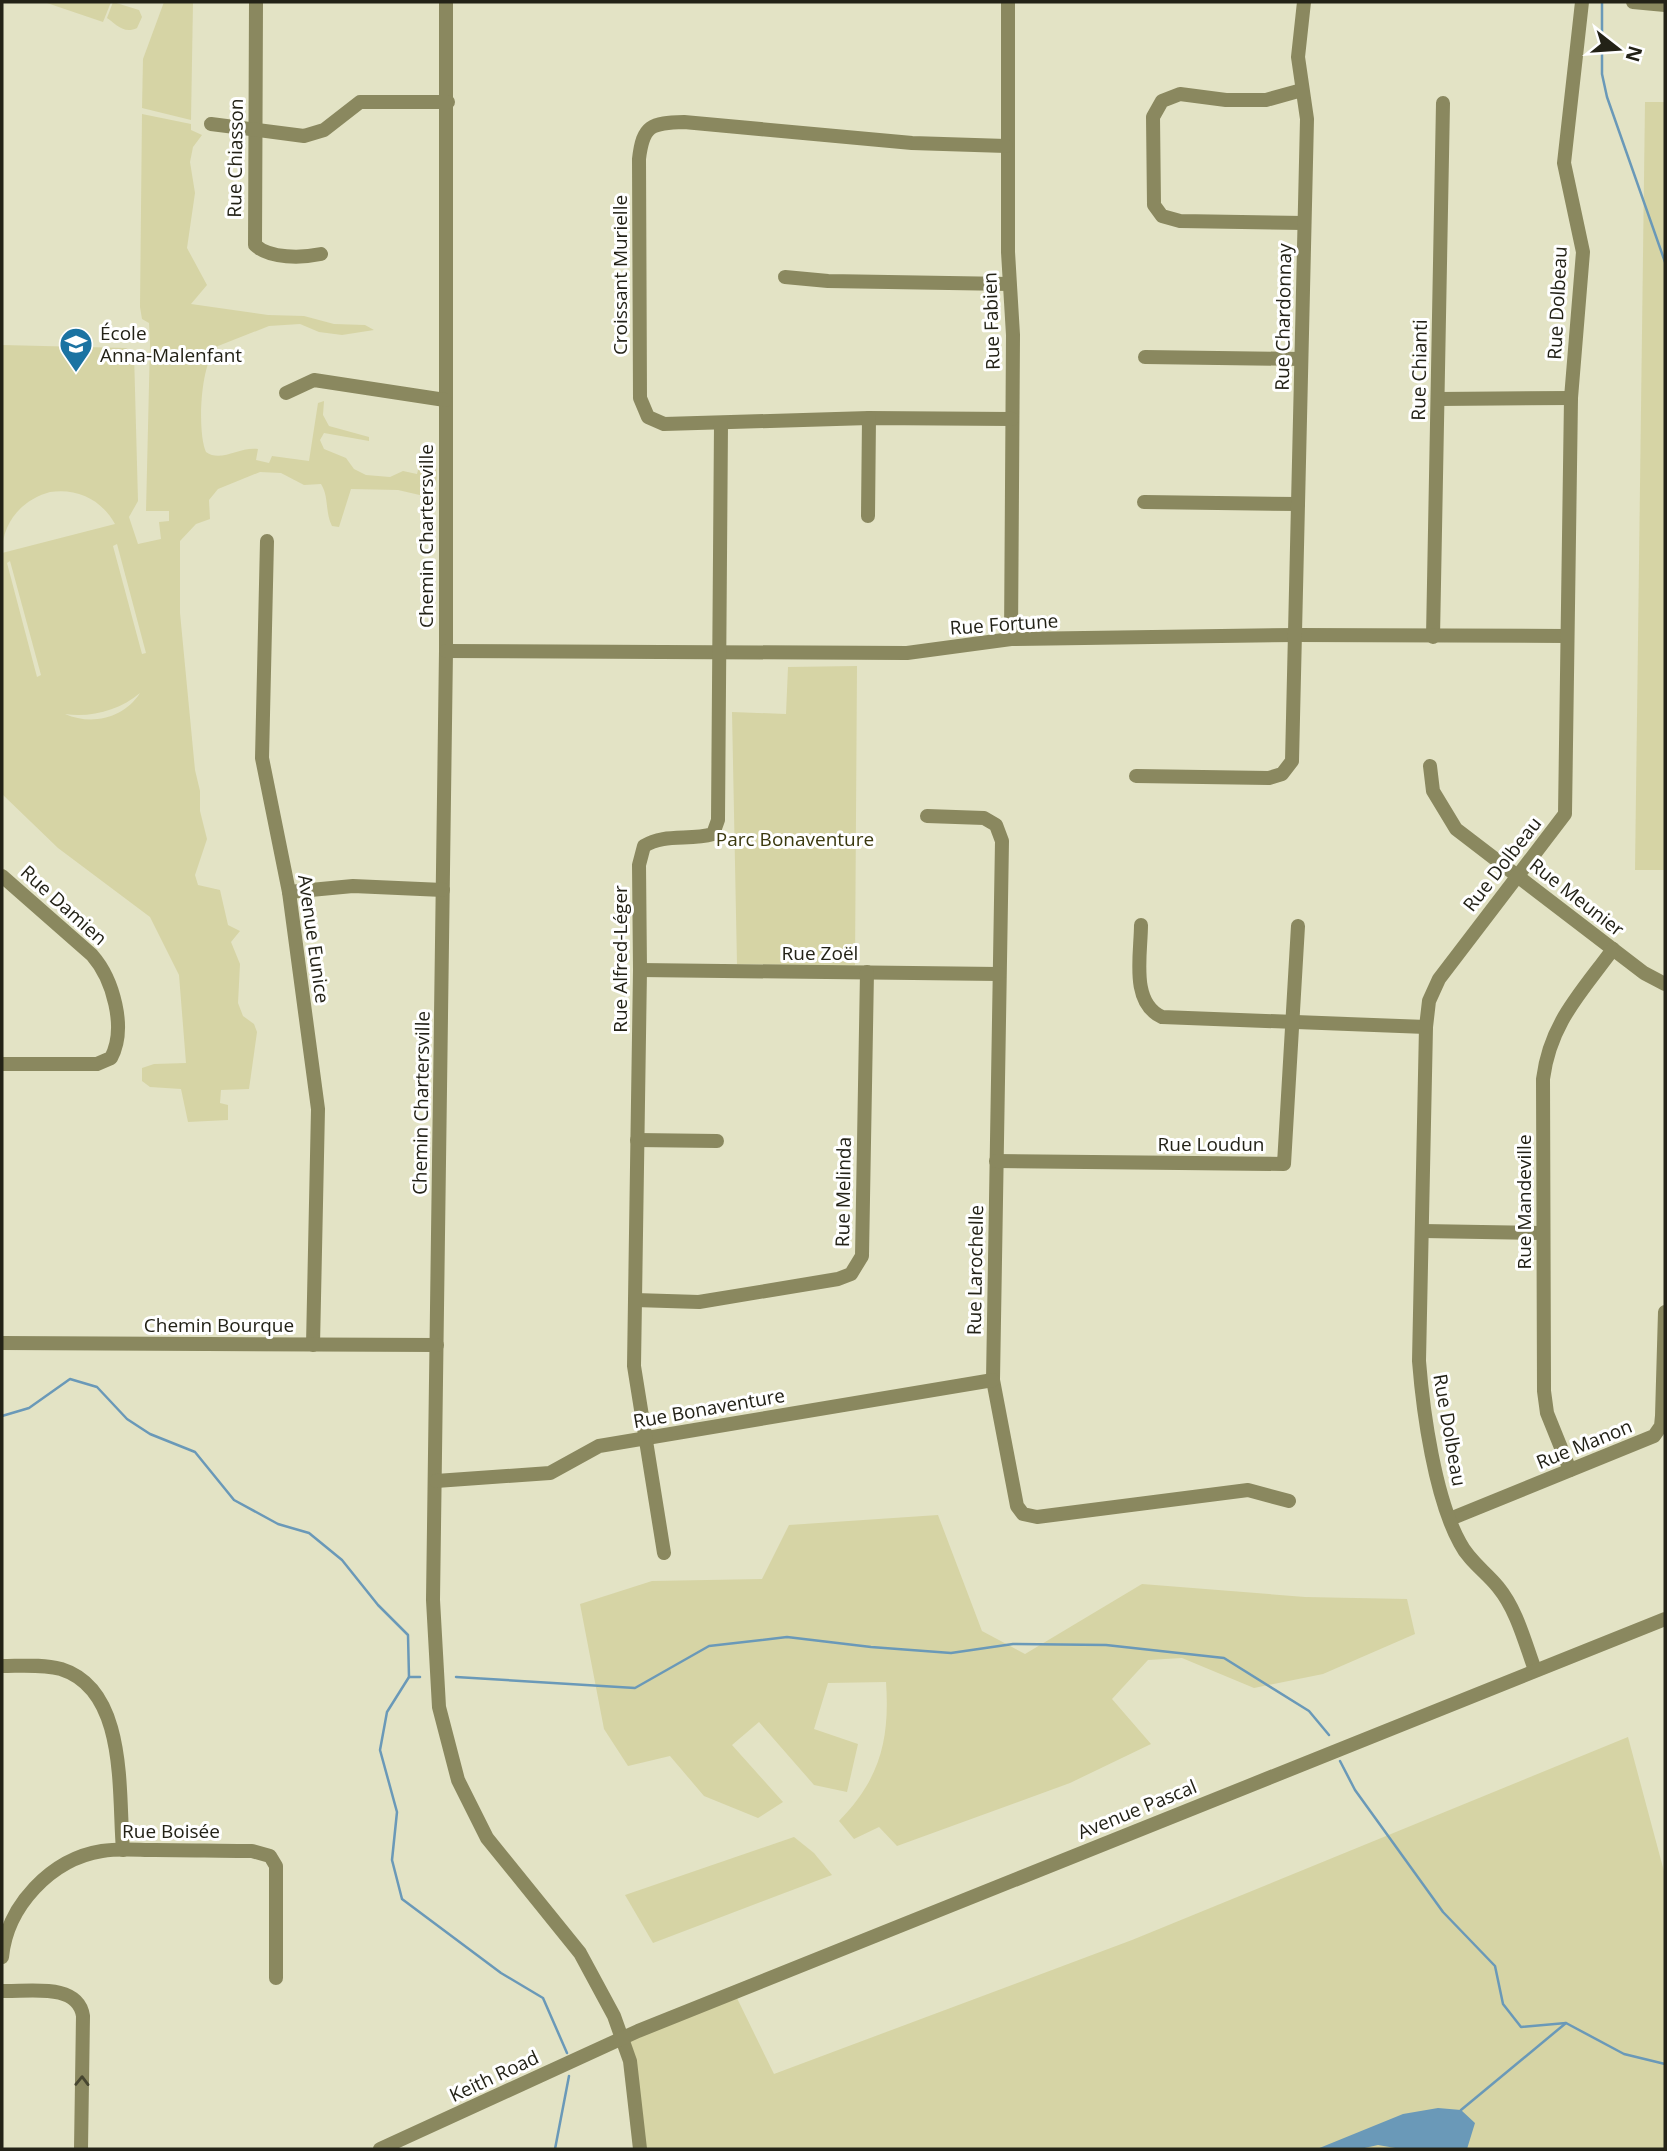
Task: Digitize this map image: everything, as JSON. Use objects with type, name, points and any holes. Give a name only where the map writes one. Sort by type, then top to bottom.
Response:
[{"type":"street","name":"Rue Chiasson","points":[[256,2],[255,245],[263,252],[305,258],[321,254]]},
{"type":"street","name":"Chemin Chartersville","points":[[446,2],[446,651],[433,1600],[435,1669],[441,1724],[453,1765],[487,1838],[580,1953],[623,2038],[630,2060],[640,2149]]},
{"type":"street","name":"Rue Fabien","points":[[1008,2],[1006,146],[1009,284],[1013,335],[1011,639]]},
{"type":"street","name":"Rue Chardonnay","points":[[1136,776],[1269,778],[1286,771],[1293,755],[1307,119],[1298,57],[1304,2]]},
{"type":"street","name":"Rue Dolbeau","points":[[1535,1670],[1506,1600],[1460,1543],[1450,1518],[1441,1491],[1420,1380],[1426,1027],[1429,1001],[1439,979],[1565,814],[1571,398],[1583,252],[1564,163],[1582,2]]},
{"type":"street","points":[[1633,2],[1665,5]]},
{"type":"street","points":[[1303,90],[1266,100],[1226,100],[1180,94],[1162,101],[1153,117],[1154,205],[1163,216],[1180,221],[1304,223]]},
{"type":"street","points":[[211,124],[316,134],[360,102],[447,102]]},
{"type":"street","name":"Rue Chianti","points":[[1433,637],[1443,103]]},
{"type":"street","name":"Croissant Murielle","points":[[1006,146],[912,143],[684,122],[661,122],[648,128],[641,140],[639,159],[641,407],[648,417],[664,424],[869,418],[1012,419]]},
{"type":"street","points":[[785,277],[828,281],[1009,284]]},
{"type":"street","points":[[1145,357],[1301,359]]},
{"type":"street","points":[[286,393],[314,380],[445,400]]},
{"type":"street","points":[[1438,399],[1571,398]]},
{"type":"street","points":[[868,516],[869,418]]},
{"type":"street","name":"Rue Alfred-Léger","points":[[664,1553],[635,1381],[639,865],[644,846],[658,838],[696,839],[713,834],[718,820],[721,424]]},
{"type":"street","points":[[1144,502],[1298,504]]},
{"type":"street","name":"Avenue Eunice","points":[[267,541],[262,758],[289,892],[318,1108],[313,1345]]},
{"type":"street","name":"Rue Fortune","points":[[446,651],[907,653],[1011,639],[1296,635],[1566,636]]},
{"type":"street","name":"Rue Meunier","points":[[1430,766],[1433,791],[1456,829],[1644,974],[1665,984]]},
{"type":"street","name":"Rue Larochelle","points":[[927,816],[984,818],[996,825],[1002,841],[993,1380],[1015,1502],[1023,1514],[1048,1516],[1248,1490],[1289,1500]]},
{"type":"street","name":"Rue Damien","points":[[2,876],[104,968],[111,984],[118,1042],[111,1058],[97,1063],[2,1064]]},
{"type":"street","points":[[289,892],[353,886],[443,890]]},
{"type":"street","points":[[1141,925],[1141,994],[1154,1014],[1170,1018],[1426,1027]]},
{"type":"street","points":[[1292,1022],[1298,926]]},
{"type":"street","name":"Rue Mandeville","points":[[1570,1470],[1547,1413],[1544,1391],[1543,1079],[1550,1041],[1558,1025],[1613,949]]},
{"type":"street","name":"Rue Zoël","points":[[640,970],[999,974]]},
{"type":"street","name":"Rue Melinda","points":[[635,1300],[679,1304],[699,1302],[838,1279],[856,1268],[862,1256],[867,972]]},
{"type":"street","name":"Rue Loudun","points":[[996,1161],[1284,1164],[1292,1022]]},
{"type":"street","points":[[637,1140],[717,1141]]},
{"type":"street","points":[[1423,1231],[1543,1233]]},
{"type":"street","name":"Rue Manon","points":[[1450,1518],[1654,1436],[1661,1426],[1665,1312]]},
{"type":"street","name":"Chemin Bourque","points":[[2,1343],[437,1345]]},
{"type":"street","name":"Rue Bonaventure","points":[[436,1481],[550,1473],[599,1446],[993,1380]]},
{"type":"street","name":"Avenue Pascal","points":[[623,2038],[1535,1670],[1664,1621]]},
{"type":"street","points":[[2,1666],[47,1666],[69,1672],[88,1685],[104,1704],[113,1732],[122,1850]]},
{"type":"street","name":"Rue Boisée","points":[[2,1957],[16,1915],[43,1880],[83,1856],[122,1850],[252,1851],[270,1856],[277,1873],[276,1978]]},
{"type":"street","points":[[2,1991],[67,1994],[80,2004],[83,2016],[81,2149]]},
{"type":"street","name":"Keith Road","points":[[380,2149],[623,2038]]},
{"type":"green space","points":[[44,2],[111,2],[103,22]]},
{"type":"green space","points":[[113,2],[139,10],[142,17],[137,28],[123,29],[107,18]]},
{"type":"green space","points":[[164,2],[193,2],[191,120],[142,108],[143,59]]},
{"type":"green space","points":[[1645,102],[1665,102],[1665,870],[1635,870]]},
{"type":"green space","points":[[142,114],[191,124],[191,130],[202,135],[193,147],[190,162],[195,193],[187,248],[207,285],[191,304],[268,315],[304,316],[334,324],[365,325],[374,330],[342,335],[319,332],[300,324],[269,326],[218,346],[207,366],[202,397],[202,429],[206,452],[218,456],[258,449],[256,460],[269,463],[272,456],[309,461],[318,403],[324,401],[323,415],[329,426],[369,437],[369,441],[324,433],[320,440],[324,449],[346,458],[354,469],[366,475],[390,477],[403,471],[417,474],[422,455],[431,454],[436,468],[437,479],[433,494],[424,496],[398,490],[351,489],[339,527],[332,526],[321,484],[304,485],[281,473],[260,472],[218,489],[209,500],[210,519],[196,524],[180,541],[180,613],[195,770],[207,839],[195,875],[198,885],[220,890],[228,925],[240,931],[231,942],[240,964],[238,1003],[243,1016],[254,1024],[257,1032],[249,1089],[221,1090],[220,1103],[228,1105],[228,1120],[188,1122],[181,1089],[150,1087],[142,1081],[142,1068],[154,1064],[186,1063],[179,975],[150,917],[58,848],[2,794],[2,553],[2,345],[126,348],[134,353],[138,501],[129,517],[138,544],[161,539],[159,522],[169,521],[169,511],[146,511],[150,343],[149,323],[142,319]],"holes":[[[50,492],[70,492],[87,497],[103,508],[115,524],[2,553],[5,532],[15,514],[30,501]],[[117,544],[146,653],[142,654],[113,546]],[[10,561],[41,675],[37,677],[7,563]],[[140,693],[125,709],[107,717],[86,719],[65,714],[95,714]]]},
{"type":"green space","name":"Parc Bonaventure","points":[[857,666],[855,965],[737,964],[732,712],[786,714],[788,667]]},
{"type":"green space","points":[[938,1515],[982,1631],[1025,1654],[1142,1584],[1305,1597],[1407,1599],[1415,1634],[1323,1674],[1254,1688],[1182,1658],[1148,1660],[1112,1699],[1151,1744],[1070,1783],[897,1846],[879,1827],[854,1839],[839,1821],[864,1790],[879,1758],[886,1722],[886,1682],[828,1683],[814,1729],[858,1744],[847,1792],[814,1785],[759,1722],[732,1745],[783,1802],[758,1818],[704,1796],[670,1756],[628,1766],[604,1729],[580,1604],[652,1581],[762,1579],[789,1525]]},
{"type":"green space","points":[[1628,1737],[1665,1875],[1665,2149],[640,2149],[623,2038],[734,1992],[774,2074],[1132,1940]]},
{"type":"green space","points":[[794,1837],[814,1853],[832,1875],[653,1943],[625,1895]]},
{"type":"water","points":[[1438,2108],[1461,2110],[1475,2123],[1467,2149],[1401,2149],[1378,2145],[1360,2149],[1317,2149],[1403,2114]]},
{"type":"waterway","points":[[1602,2],[1602,74],[1607,97],[1665,262]]},
{"type":"waterway","points":[[2,1416],[29,1408],[70,1379],[97,1387],[127,1419],[150,1434],[195,1452],[234,1500],[278,1524],[309,1533],[342,1560],[378,1605],[408,1635],[409,1677],[387,1712],[380,1750],[397,1812],[392,1860],[402,1899],[501,1973],[543,1998],[567,2053]]},
{"type":"waterway","points":[[456,1677],[635,1688],[709,1646],[787,1637],[951,1653],[1013,1644],[1106,1645],[1224,1658],[1309,1711],[1329,1735]]},
{"type":"waterway","points":[[409,1677],[420,1677]]},
{"type":"waterway","points":[[1340,1761],[1355,1790],[1443,1912],[1495,1966],[1503,2004],[1521,2027],[1566,2023],[1624,2054],[1665,2064]]},
{"type":"waterway","points":[[1461,2110],[1566,2023]]},
{"type":"waterway","points":[[555,2149],[569,2076]]},
{"type":"place","name":"École Anna-Malenfant","points":[[76,374]]}]
